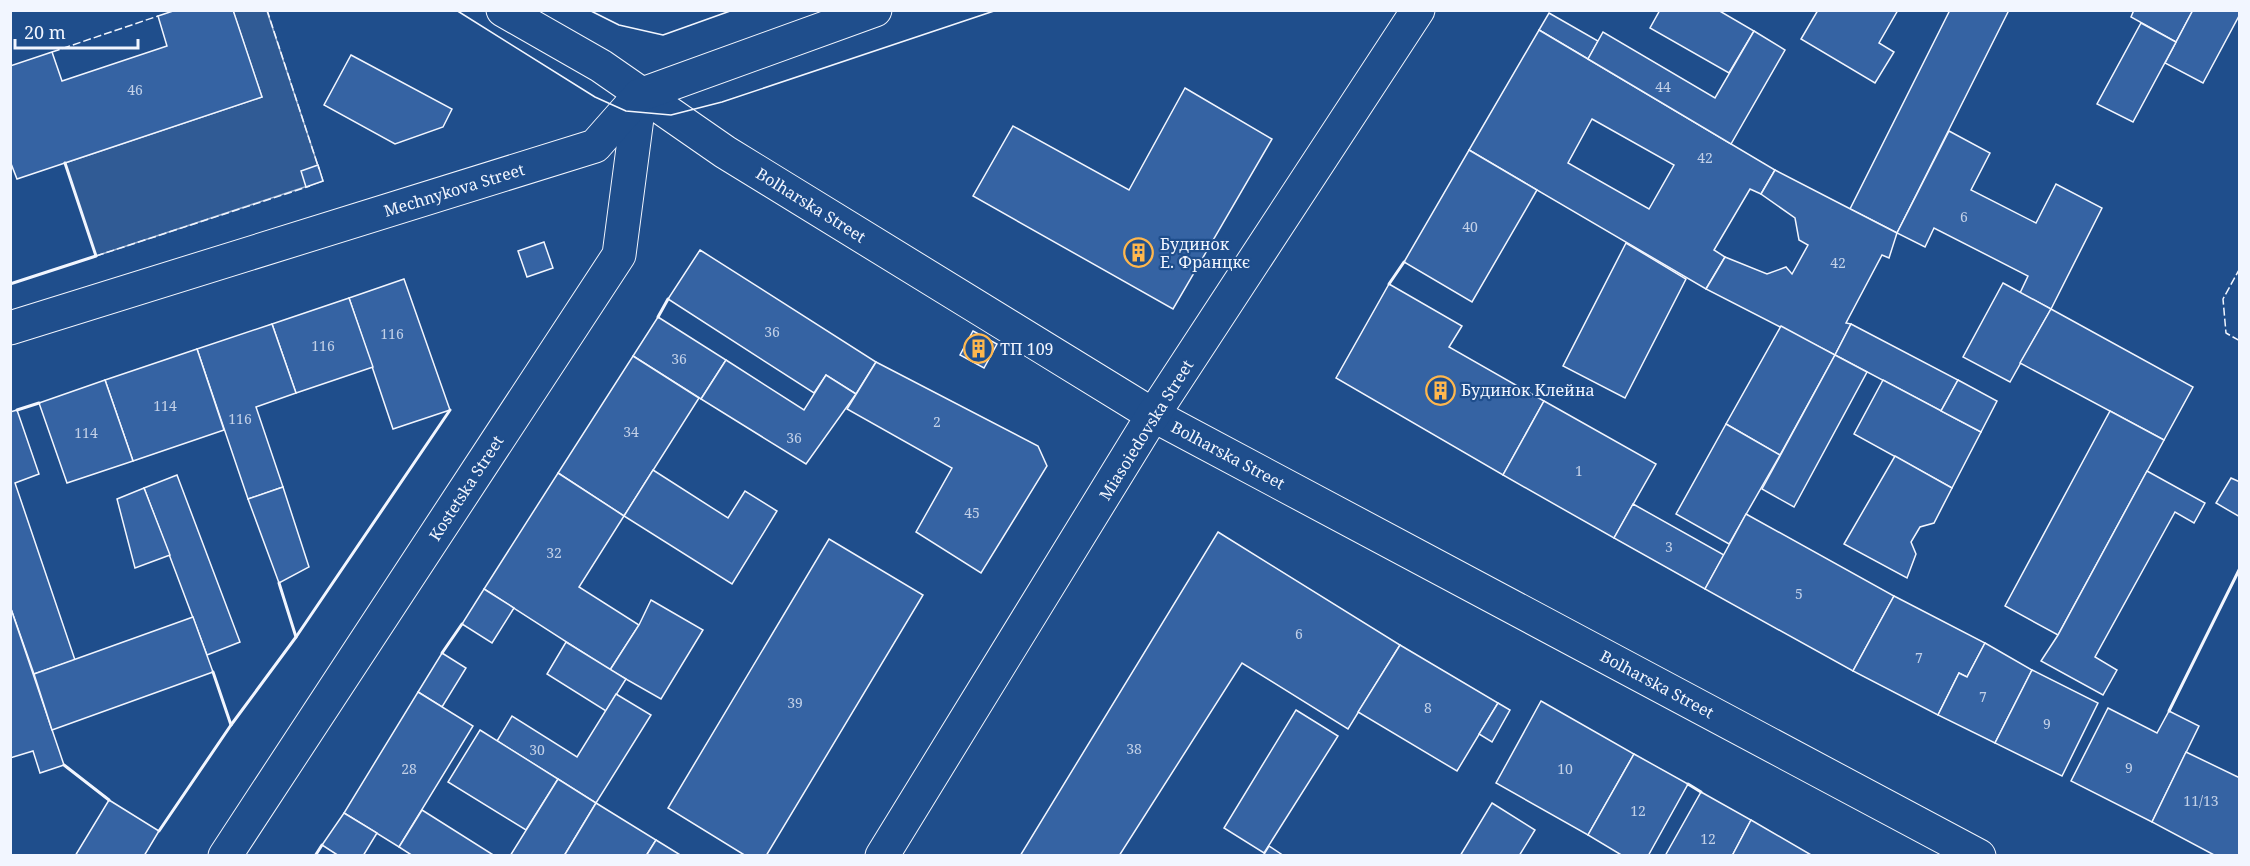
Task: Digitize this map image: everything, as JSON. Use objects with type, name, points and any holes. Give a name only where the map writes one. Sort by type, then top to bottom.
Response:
[{"type":"street","name":"Bolharska Street","points":[[502,10],[601,66],[725,152],[1154,415],[1979,855]]},
{"type":"street","name":"Mechnykova Street","points":[[10,328],[595,146],[640,95],[875,10]]},
{"type":"street","name":"Miasoiedovska Street","points":[[882,855],[1154,415],[1418,10]]},
{"type":"street","name":"Kostetska Street","points":[[225,855],[619,255],[640,95]]},
{"type":"shaded area","points":[[233,11],[267,11],[323,181],[96,256],[65,163],[262,97]]},
{"type":"building","points":[[176,10],[233,10],[262,97],[17,179],[10,161],[10,66],[52,52],[62,81],[167,46],[158,16]]},
{"type":"building","points":[[1660,10],[1718,10],[1754,31],[1729,73],[1650,28]]},
{"type":"building","points":[[1818,10],[1898,10],[1879,43],[1894,52],[1875,83],[1801,39]]},
{"type":"building","points":[[1950,10],[2009,10],[1897,233],[1850,209]]},
{"type":"building","points":[[2134,10],[2193,10],[2176,42],[2131,17]]},
{"type":"building","points":[[2193,10],[2240,10],[2240,14],[2203,83],[2165,63]]},
{"type":"building","points":[[1549,13],[1598,41],[1588,59],[1539,30]]},
{"type":"building","points":[[2141,23],[2176,42],[2133,122],[2097,104]]},
{"type":"building","points":[[1539,30],[1775,170],[1761,194],[1750,189],[1714,250],[1725,257],[1706,289],[1469,150]],"holes":[[[1592,119],[1674,165],[1649,209],[1568,163]]]},
{"type":"building","points":[[1754,31],[1785,50],[1731,144],[1588,59],[1603,32],[1715,98]]},
{"type":"building","points":[[351,55],[452,109],[443,127],[395,144],[324,105]]},
{"type":"building","name":"Будинок Е. Францкє","points":[[1185,88],[1272,139],[1173,309],[973,196],[1013,126],[1129,190]]},
{"type":"building","points":[[1949,131],[1990,153],[1971,190],[2036,223],[2056,184],[2102,208],[2051,309],[2020,293],[2028,276],[1934,228],[1925,247],[1897,233]]},
{"type":"building","points":[[1469,150],[1537,190],[1472,302],[1404,262]]},
{"type":"building","points":[[318,165],[323,181],[306,187],[301,171]]},
{"type":"building","points":[[1775,170],[1897,233],[1889,258],[1882,255],[1846,323],[1851,324],[1835,355],[1706,289],[1725,257],[1767,274],[1786,267],[1792,274],[1808,245],[1799,240],[1795,218],[1761,194]]},
{"type":"building","points":[[544,242],[553,268],[527,277],[518,251]]},
{"type":"building","points":[[1626,243],[1686,279],[1625,398],[1563,366]]},
{"type":"building","points":[[700,250],[876,362],[856,394],[826,375],[814,393],[668,299]]},
{"type":"building","points":[[404,279],[450,410],[393,429],[349,298]]},
{"type":"building","points":[[2003,283],[2051,309],[2010,382],[1963,357]]},
{"type":"building","name":"Будинок Клейна","points":[[1389,284],[1462,326],[1449,347],[1544,401],[1503,475],[1336,378]]},
{"type":"building","points":[[349,298],[373,367],[296,393],[272,324]]},
{"type":"building","points":[[2051,309],[2193,387],[2164,440],[2020,363]]},
{"type":"building","points":[[658,317],[726,360],[701,399],[633,356]]},
{"type":"building","points":[[272,324],[296,393],[256,407],[283,487],[248,499],[197,349]]},
{"type":"building","points":[[1851,324],[1958,380],[1941,411],[1835,355]]},
{"type":"building","points":[[1781,326],[1835,355],[1780,455],[1726,424]]},
{"type":"building","name":"ТП 109","points":[[973,331],[997,344],[984,368],[960,355]]},
{"type":"building","points":[[197,349],[224,430],[133,461],[105,380]]},
{"type":"building","points":[[1835,355],[1867,372],[1794,507],[1762,489]]},
{"type":"building","points":[[633,356],[699,398],[624,516],[558,473]]},
{"type":"building","points":[[726,360],[804,410],[826,375],[856,394],[806,464],[701,399]]},
{"type":"building","points":[[876,362],[1038,446],[1047,466],[981,573],[916,532],[952,468],[847,409]]},
{"type":"building","points":[[105,380],[133,461],[67,483],[39,403]]},
{"type":"building","points":[[1883,380],[1981,432],[1952,488],[1854,434]]},
{"type":"building","points":[[1958,380],[1997,401],[1981,432],[1941,411]]},
{"type":"building","points":[[1544,401],[1656,464],[1614,538],[1503,475]]},
{"type":"building","points":[[17,410],[39,474],[15,483],[75,660],[34,674],[10,606],[10,412]]},
{"type":"building","points":[[2110,411],[2164,440],[2058,635],[2005,606]]},
{"type":"building","points":[[1726,424],[1780,455],[1729,544],[1676,514]]},
{"type":"building","points":[[1895,456],[1952,488],[1934,523],[1920,527],[1911,542],[1916,554],[1907,578],[1844,544]]},
{"type":"building","points":[[653,470],[728,518],[745,491],[777,511],[732,584],[624,516]]},
{"type":"building","points":[[2147,471],[2205,503],[2194,523],[2175,512],[2095,657],[2117,670],[2103,695],[2041,661],[2058,635]]},
{"type":"building","points":[[558,473],[624,516],[579,587],[639,625],[610,670],[484,589]]},
{"type":"building","points":[[177,475],[240,642],[207,655],[144,488]]},
{"type":"building","points":[[2231,478],[2240,482],[2240,517],[2216,503]]},
{"type":"building","points":[[283,487],[309,567],[279,583],[248,499]]},
{"type":"building","points":[[144,488],[170,555],[135,568],[117,499]]},
{"type":"building","points":[[1633,504],[1724,555],[1705,589],[1614,538]]},
{"type":"building","points":[[1746,514],[1894,596],[1853,671],[1705,589]]},
{"type":"building","points":[[1218,532],[1400,645],[1348,729],[1242,663],[1119,856],[1020,856]]},
{"type":"building","points":[[829,539],[923,595],[766,856],[746,856],[668,808]]},
{"type":"building","points":[[484,589],[514,608],[492,643],[462,624]]},
{"type":"building","points":[[1894,596],[1985,643],[1967,677],[1959,673],[1938,715],[1853,671]]},
{"type":"building","points":[[651,600],[703,630],[661,699],[610,670],[639,625]]},
{"type":"building","points":[[10,606],[64,765],[40,773],[33,751],[10,758]]},
{"type":"building","points":[[193,617],[213,672],[52,730],[34,674]]},
{"type":"building","points":[[566,642],[626,679],[606,711],[547,674]]},
{"type":"building","points":[[1985,643],[2032,670],[1995,743],[1938,715],[1959,673],[1967,677]]},
{"type":"building","points":[[1400,645],[1498,703],[1457,771],[1358,712]]},
{"type":"building","points":[[442,653],[466,668],[442,707],[418,692]]},
{"type":"building","points":[[2032,670],[2098,703],[2062,776],[1995,743]]},
{"type":"building","points":[[418,692],[473,726],[399,847],[344,813]]},
{"type":"building","points":[[616,694],[651,715],[596,803],[497,741],[512,716],[577,757]]},
{"type":"building","points":[[1541,701],[1634,754],[1588,835],[1496,783]]},
{"type":"building","points":[[1498,703],[1510,710],[1492,742],[1479,734]]},
{"type":"building","points":[[2108,708],[2157,733],[2169,711],[2199,726],[2152,822],[2071,781]]},
{"type":"building","points":[[1296,710],[1338,736],[1264,853],[1224,828]]},
{"type":"building","points":[[480,730],[558,779],[526,830],[448,782]]},
{"type":"building","points":[[2186,752],[2240,778],[2240,856],[2216,856],[2152,822]]},
{"type":"building","points":[[1634,754],[1688,784],[1648,856],[1623,856],[1588,835]]},
{"type":"building","points":[[558,779],[596,803],[564,856],[510,856]]},
{"type":"building","points":[[1701,792],[1751,820],[1732,856],[1665,856]]},
{"type":"building","points":[[109,800],[159,831],[144,856],[75,856]]},
{"type":"building","points":[[596,803],[656,840],[646,856],[564,856]]},
{"type":"building","points":[[1492,803],[1535,830],[1519,856],[1460,856]]},
{"type":"building","points":[[422,810],[495,856],[413,856],[399,847]]},
{"type":"building","points":[[344,813],[377,833],[363,856],[339,856],[322,845]]},
{"type":"building","points":[[1751,820],[1813,856],[1732,856]]},
{"type":"building","points":[[656,840],[682,856],[646,856]]},
{"type":"building","points":[[1269,846],[1284,856],[1263,856]]},
{"type":"tram line","points":[[456,10],[595,97],[626,111],[671,115],[722,102],[997,10]]},
{"type":"tram line","points":[[589,10],[619,25],[663,35],[733,10]]},
{"type":"fence","points":[[267,10],[319,169]]},
{"type":"fence","points":[[52,52],[158,16]]},
{"type":"fence","points":[[96,256],[310,186]]},
{"type":"fence","points":[[2240,268],[2223,299],[2226,333],[2240,341]]},
{"type":"wall","points":[[10,284],[96,256],[65,163]]},
{"type":"wall","points":[[1389,284],[1404,262]]},
{"type":"wall","points":[[658,317],[668,299]]},
{"type":"wall","points":[[17,410],[39,403]]},
{"type":"wall","points":[[213,672],[231,725],[296,637],[450,410]]},
{"type":"wall","points":[[2169,711],[2240,568]]},
{"type":"wall","points":[[279,583],[296,637]]},
{"type":"wall","points":[[442,653],[462,624]]},
{"type":"wall","points":[[159,831],[231,725]]},
{"type":"wall","points":[[64,765],[109,800]]},
{"type":"wall","points":[[1688,784],[1701,792]]},
{"type":"wall","points":[[315,856],[322,845]]},
{"type":"place","name":"Будинок Е. Францкє","points":[[1139,253]]},
{"type":"place","name":"ТП 109","points":[[979,349]]},
{"type":"place","name":"Будинок Клейна","points":[[1440,390]]}]
